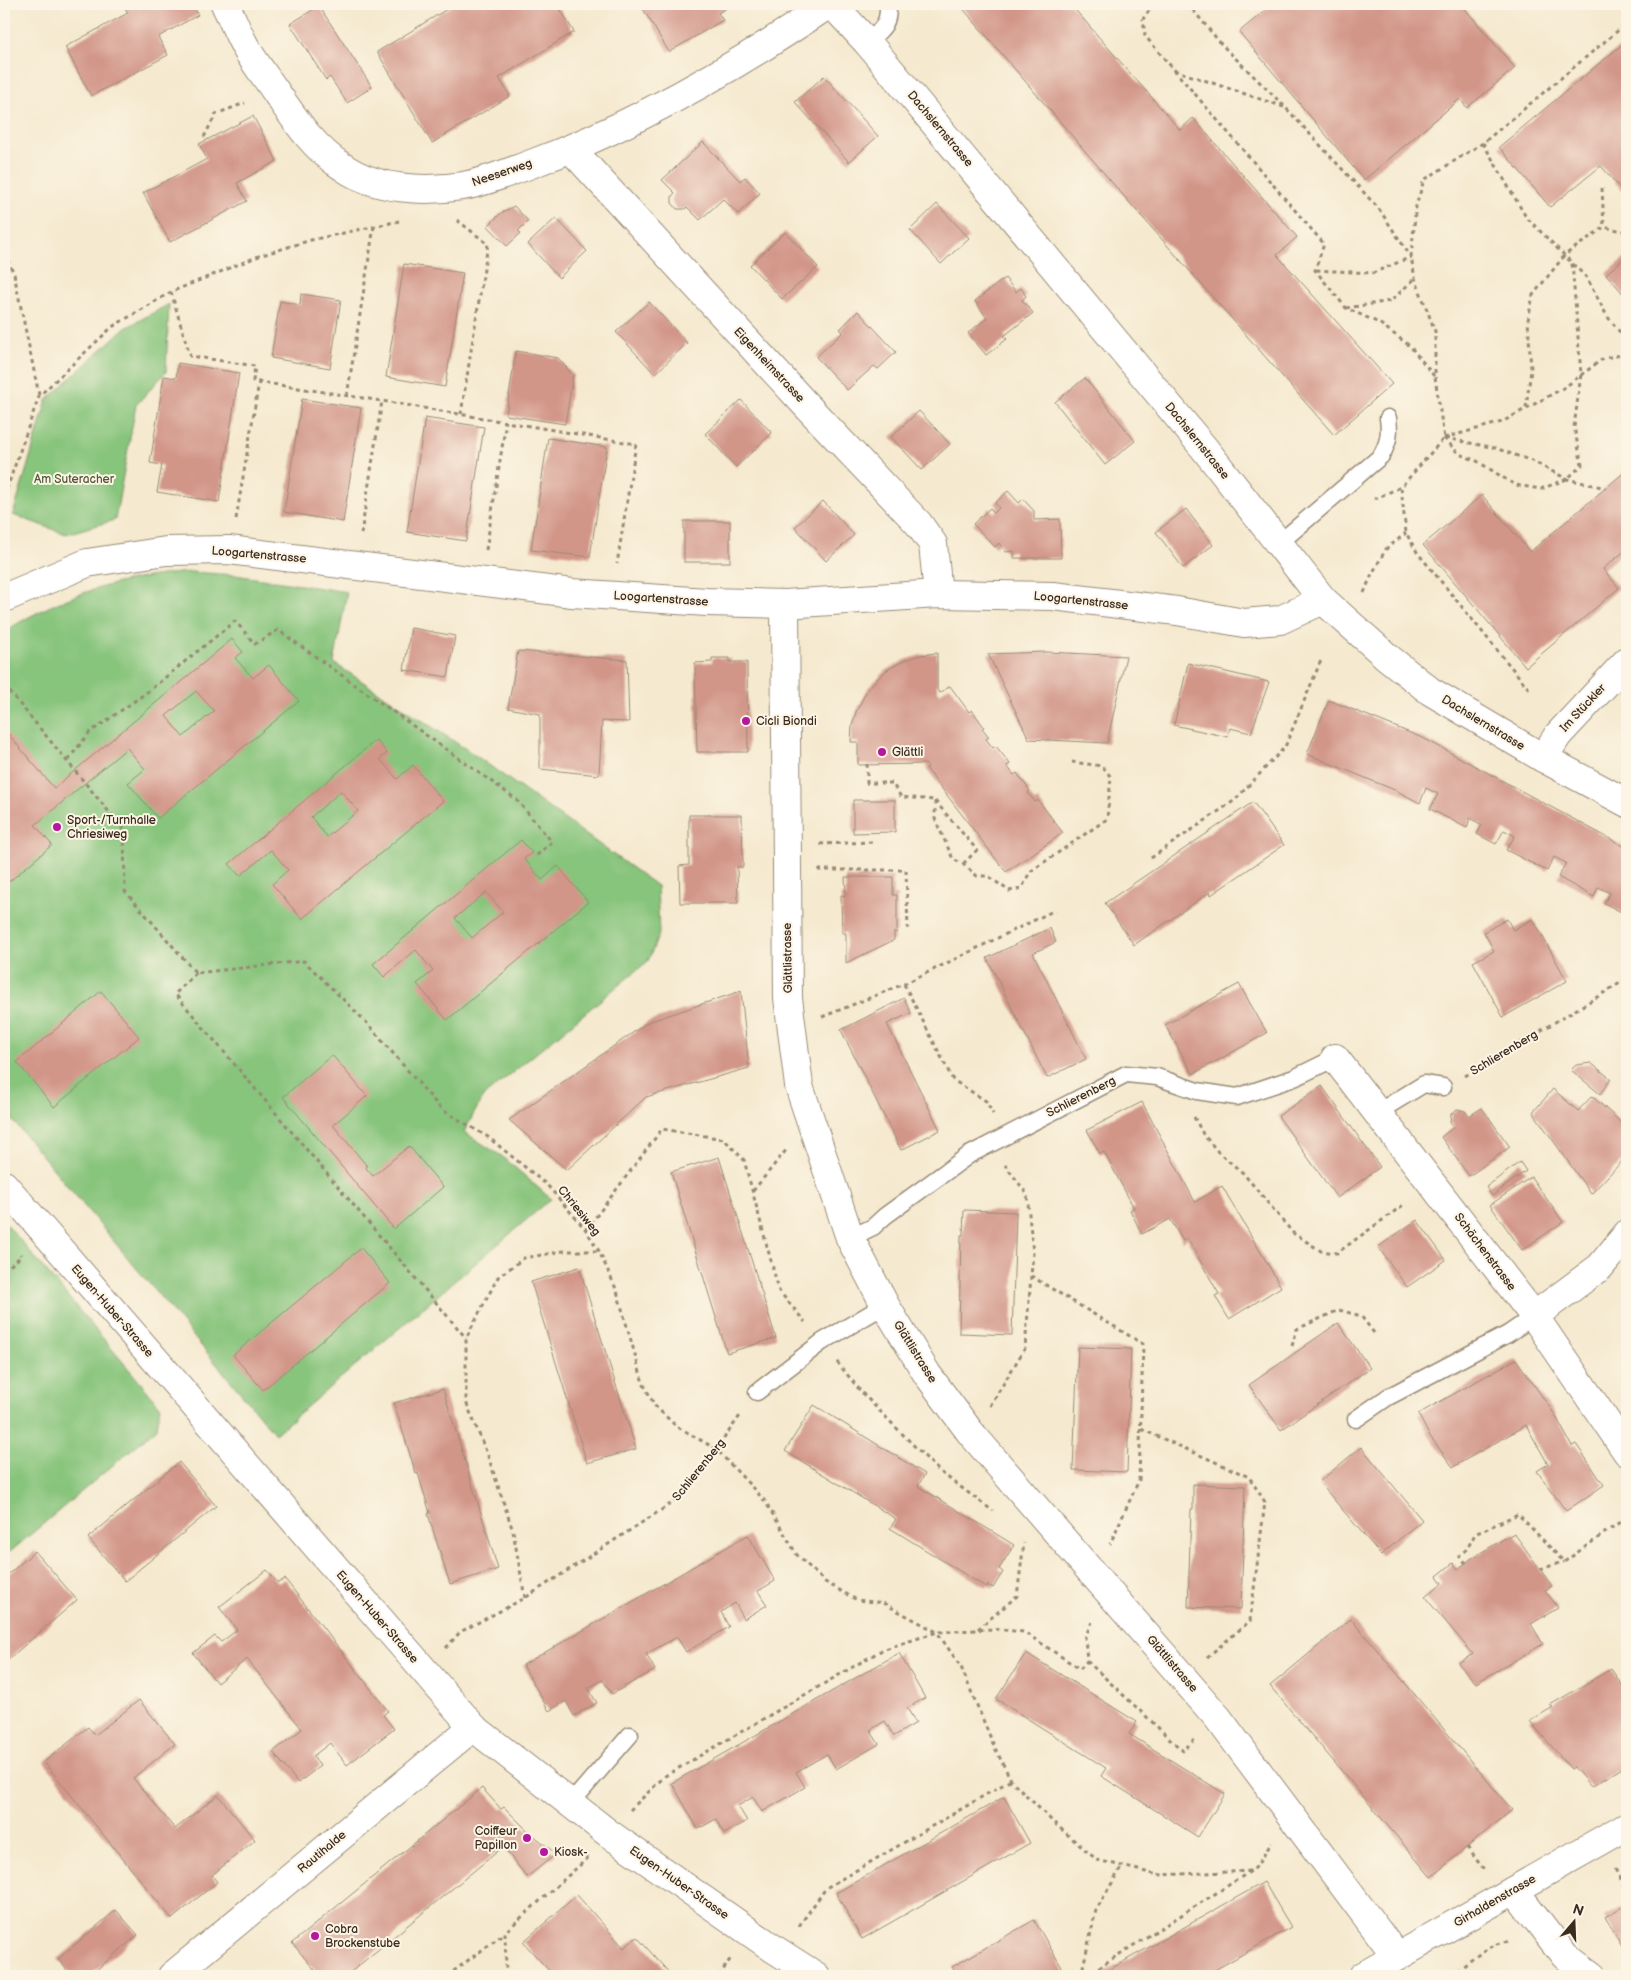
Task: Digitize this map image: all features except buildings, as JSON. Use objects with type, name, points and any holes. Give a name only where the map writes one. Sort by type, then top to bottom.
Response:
[{"type":"street","name":"Neeserweg","points":[[225,4],[246,49],[299,125],[323,152],[344,168],[374,183],[407,187],[463,186],[494,177],[570,149],[659,107],[720,74],[831,4]]},
{"type":"street","name":"Dachslernstrasse","points":[[831,4],[867,42],[1204,448],[1323,600],[1386,656],[1430,691],[1543,758],[1627,803]]},
{"type":"street","name":"Eigenheimstrasse","points":[[570,149],[804,403],[918,523],[933,544],[938,594]]},
{"type":"street","name":"Loogartenstrasse","points":[[4,598],[87,563],[166,551],[229,550],[572,592],[707,602],[785,604],[938,594],[1053,596],[1177,612],[1244,623],[1280,620],[1323,600]]},
{"type":"street","name":"Glättlistrasse","points":[[785,604],[788,998],[799,1086],[850,1238],[885,1305],[927,1374],[970,1432],[1218,1718],[1397,1957]]},
{"type":"street","name":"Im Stückler","points":[[1543,758],[1558,735],[1627,661]]},
{"type":"street","name":"Schächenstrasse","points":[[1336,1058],[1534,1316],[1627,1452]]},
{"type":"street","name":"Eugen-Huber-Strasse","points":[[4,1185],[473,1727],[608,1833],[774,1950],[816,1976]]},
{"type":"street","points":[[1534,1316],[1600,1266],[1627,1234]]},
{"type":"street","name":"Rautihalde","points":[[172,1976],[473,1727]]},
{"type":"street","name":"Girhaldenstrasse","points":[[1363,1976],[1627,1826]]},
{"type":"street","points":[[1514,1890],[1566,1956],[1592,1976]]},
{"type":"lane","points":[[867,42],[885,26],[888,4]]},
{"type":"lane","points":[[1278,544],[1381,456],[1388,444],[1390,431],[1388,418]]},
{"type":"lane","name":"Schlierenberg","points":[[850,1238],[873,1227],[885,1216],[969,1155],[1126,1074],[1157,1076],[1197,1091],[1237,1097],[1294,1078],[1336,1058]]},
{"type":"lane","points":[[1378,1112],[1424,1084],[1443,1087]]},
{"type":"lane","points":[[757,1392],[822,1342],[885,1305]]},
{"type":"lane","points":[[1356,1419],[1388,1397],[1508,1334],[1534,1316]]},
{"type":"lane","points":[[571,1803],[630,1735]]},
{"type":"path","points":[[1154,4],[1143,19],[1145,36],[1324,244],[1315,270]]},
{"type":"path","points":[[1188,4],[1222,45],[1285,107],[1379,209],[1411,257]]},
{"type":"path","points":[[1572,263],[1581,374],[1574,427],[1582,465],[1566,478],[1541,489],[1515,485],[1478,462],[1460,454],[1444,438],[1435,377],[1435,331],[1415,278],[1411,257],[1416,206],[1424,180],[1483,142],[1627,23]]},
{"type":"path","points":[[1174,70],[1285,107]]},
{"type":"path","points":[[204,138],[216,114],[276,92]]},
{"type":"path","points":[[1483,142],[1526,217],[1586,278],[1607,316],[1627,341]]},
{"type":"path","points":[[1602,188],[1604,227]]},
{"type":"path","points":[[450,214],[488,244],[461,414]]},
{"type":"path","points":[[4,497],[39,396],[112,326],[171,292],[259,256],[311,240],[406,219]]},
{"type":"path","points":[[347,396],[374,226]]},
{"type":"path","points":[[1526,408],[1531,370],[1528,320],[1534,295],[1565,255],[1604,227],[1627,232]]},
{"type":"path","points":[[4,252],[14,274],[39,396]]},
{"type":"path","points":[[1315,270],[1373,273],[1411,257]]},
{"type":"path","points":[[1315,270],[1346,308],[1379,322],[1410,346],[1435,377]]},
{"type":"path","points":[[1346,308],[1391,301],[1415,278]]},
{"type":"path","points":[[171,292],[190,356],[254,366],[253,381],[636,444],[617,566]]},
{"type":"path","points":[[1366,502],[1401,487],[1444,438],[1502,422],[1565,386],[1604,358],[1627,354]]},
{"type":"path","points":[[236,520],[259,382]]},
{"type":"path","points":[[360,542],[382,401]]},
{"type":"path","points":[[485,551],[506,422]]},
{"type":"path","points":[[1444,438],[1504,451],[1532,461],[1566,478],[1606,488]]},
{"type":"path","points":[[1401,487],[1406,533],[1416,552],[1529,689]]},
{"type":"path","points":[[1364,594],[1371,576],[1386,549],[1406,533]]},
{"type":"path","points":[[68,760],[89,733],[146,692],[235,621],[255,644],[278,630],[516,799],[552,842],[536,856]]},
{"type":"path","points":[[1151,858],[1235,800],[1285,747],[1322,658]]},
{"type":"path","points":[[4,685],[124,830],[125,891],[196,972],[175,994],[466,1338]]},
{"type":"path","points":[[935,800],[935,819],[953,859],[963,864],[977,876],[988,876],[1008,890],[1022,888],[1030,872],[1107,819],[1112,777],[1102,766],[1072,762]]},
{"type":"path","points":[[867,764],[866,784],[892,783],[901,797],[935,800],[976,850],[963,864]]},
{"type":"path","points":[[818,844],[874,842]]},
{"type":"path","points":[[810,870],[906,870],[908,929]]},
{"type":"path","points":[[817,1019],[904,984],[1055,910]]},
{"type":"path","name":"Chriesiweg","points":[[196,972],[304,961],[366,1022],[441,1109],[488,1137],[547,1185],[586,1230],[599,1252],[617,1291],[643,1383],[655,1406],[676,1426],[716,1449],[765,1500],[797,1555],[825,1582],[857,1600],[883,1603],[937,1632]]},
{"type":"path","name":"Schlierenberg","points":[[1443,1087],[1479,1069],[1627,979]]},
{"type":"path","points":[[904,984],[953,1080],[986,1101],[1004,1137]]},
{"type":"path","points":[[1183,1086],[1190,1110],[1203,1134],[1218,1153],[1243,1173],[1293,1233],[1320,1252],[1337,1253],[1432,1182]]},
{"type":"path","points":[[752,1191],[810,1122]]},
{"type":"path","points":[[986,1413],[1025,1348],[1033,1253],[1027,1194],[989,1145]]},
{"type":"path","points":[[4,1271],[21,1256],[16,1249]]},
{"type":"path","points":[[525,1598],[514,1531],[488,1456],[466,1402],[466,1338],[498,1277],[524,1258],[564,1251],[599,1252]]},
{"type":"path","points":[[1031,1276],[1143,1344],[1140,1480],[1109,1547]]},
{"type":"path","points":[[1292,1346],[1297,1329],[1340,1310],[1361,1316],[1374,1333]]},
{"type":"path","name":"Schlierenberg","points":[[446,1648],[460,1632],[525,1598],[672,1504],[700,1472],[757,1392]]},
{"type":"path","points":[[1141,1430],[1249,1477],[1265,1502],[1250,1621],[1205,1659]]},
{"type":"path","points":[[1466,1562],[1460,1556],[1467,1549],[1475,1534],[1518,1514],[1564,1562]]},
{"type":"path","points":[[1540,1569],[1564,1562],[1627,1517]]},
{"type":"path","points":[[1114,1598],[1094,1618],[1085,1637],[1087,1661],[1183,1751],[1196,1739]]},
{"type":"path","points":[[627,1812],[665,1776],[882,1650],[937,1632],[994,1629],[1024,1632],[1080,1669],[1087,1661]]},
{"type":"path","points":[[937,1632],[961,1667],[1010,1780],[1053,1822],[1097,1860],[1158,1875],[1252,1871]]},
{"type":"path","points":[[798,1927],[826,1888],[1010,1780]]},
{"type":"path","points":[[1467,1847],[1487,1873]]},
{"type":"path","points":[[1083,1976],[1252,1871],[1267,1849]]},
{"type":"path","points":[[446,1976],[505,1932],[593,1854]]},
{"type":"path","points":[[1611,1861],[1627,1890]]},
{"type":"path","points":[[1083,1976],[1096,1910],[1122,1866]]},
{"type":"path","points":[[505,1932],[506,1968],[509,1976]]},
{"type":"path","points":[[1450,1976],[1484,1951],[1499,1943],[1510,1940],[1516,1941]]},
{"type":"path","points":[[719,1976],[733,1955]]},
{"type":"green space","name":"Am Suteracher","points":[[169,304],[166,372],[136,405],[115,520],[66,534],[13,515],[47,400],[122,330]]},
{"type":"green space","points":[[191,572],[235,575],[347,592],[334,663],[472,753],[657,886],[659,934],[648,961],[483,1097],[464,1132],[503,1157],[551,1199],[275,1434],[4,1110],[4,632],[48,607],[94,590],[141,578]]},
{"type":"green space","points":[[4,1221],[160,1406],[157,1428],[4,1557]]},
{"type":"place","name":"Cicli Biondi","points":[[746,721]]},
{"type":"place","name":"Glättli","points":[[882,752]]},
{"type":"place","name":"Sport-/Turnhalle Chriesiweg","points":[[57,827]]},
{"type":"place","name":"Coiffeur Papillon","points":[[527,1838]]},
{"type":"place","name":"Kiosk-","points":[[544,1852]]},
{"type":"place","name":"Cobra Brockenstube","points":[[315,1936]]}]
